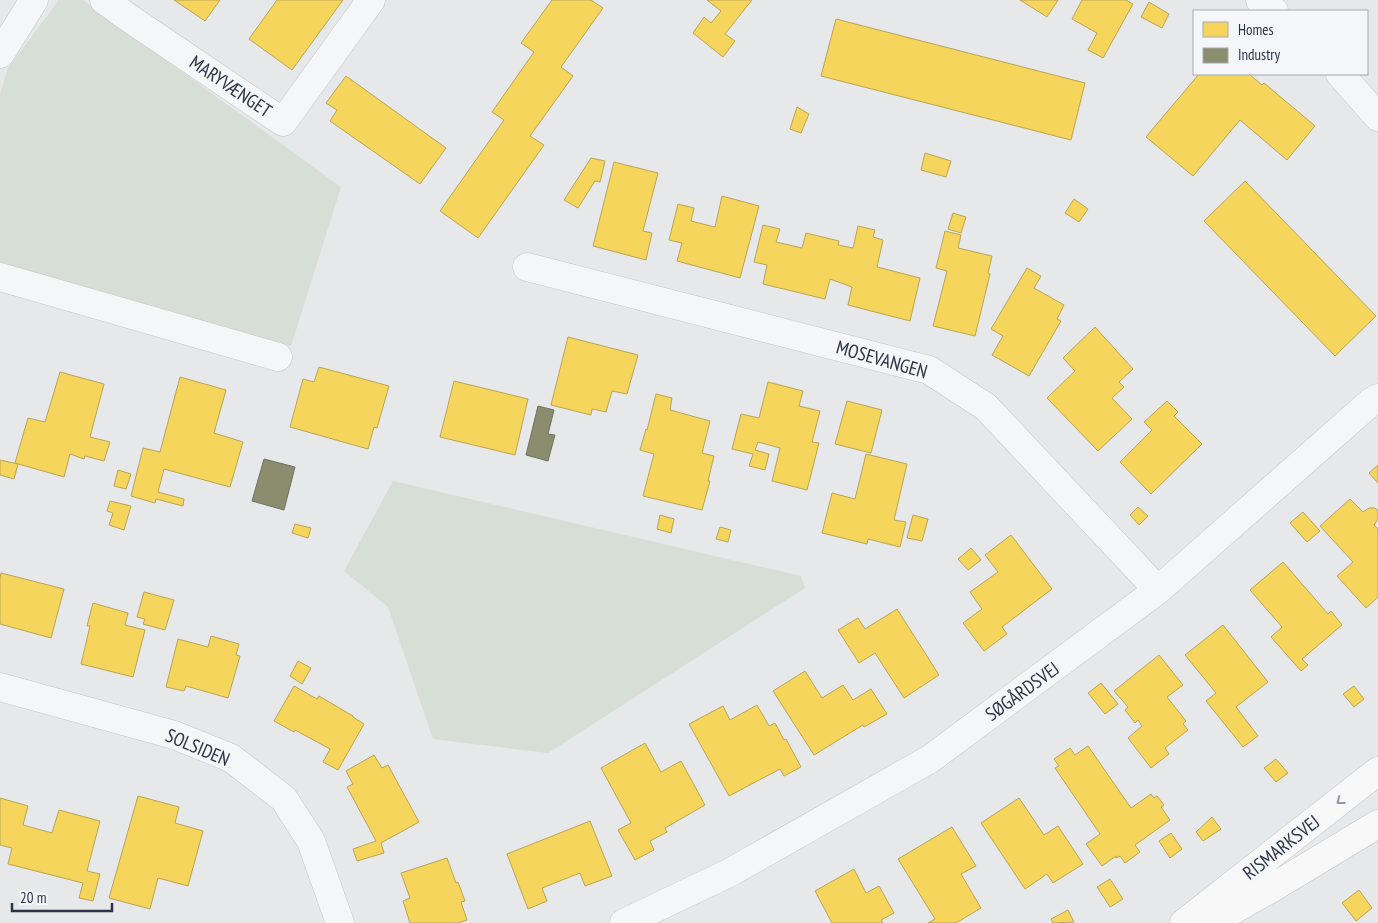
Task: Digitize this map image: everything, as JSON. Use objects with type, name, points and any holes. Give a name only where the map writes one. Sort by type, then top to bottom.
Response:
[{"type":"main road","name":"RISMARKSVEJ","points":[[1184,923],[1378,771]]},
{"type":"main road","points":[[1272,888],[1378,805]]},
{"type":"main road","name":"RISMARKSVEJ","points":[[1210,923],[1378,824]]},
{"type":"main road","points":[[1272,888],[1378,842]]},
{"type":"street","points":[[0,54],[34,0]]},
{"type":"street","name":"MARYVÆNGET","points":[[104,0],[284,122],[371,0]]},
{"type":"street","points":[[1260,0],[1273,10]]},
{"type":"street","points":[[1341,75],[1378,117]]},
{"type":"street","points":[[1356,75],[1378,91]]},
{"type":"street","name":"MOSEVANGEN","points":[[527,267],[929,370],[986,407],[1158,590]]},
{"type":"street","points":[[0,277],[278,357]]},
{"type":"street","name":"SØGÅRDSVEJ","points":[[624,923],[729,873],[930,759],[1158,590],[1371,402],[1378,398]]},
{"type":"street","name":"SOLSIDEN","points":[[0,687],[174,735],[231,758],[284,799],[311,841],[340,923]]},
{"type":"shaded area","points":[[59,0],[83,0],[341,187],[291,346],[0,268],[0,94],[8,68]]},
{"type":"shaded area","points":[[393,481],[801,576],[805,588],[548,753],[433,739],[388,607],[344,571]]},
{"type":"building: Homes","points":[[174,0],[220,0],[205,21]]},
{"type":"building: Homes","points":[[277,0],[343,0],[292,70],[249,39]]},
{"type":"building: Homes","points":[[552,0],[591,0],[603,8],[561,67],[573,76],[530,136],[544,145],[478,238],[440,211],[504,120],[492,112],[534,52],[521,43]]},
{"type":"building: Homes","points":[[707,0],[752,0],[725,34],[735,41],[723,57],[693,33],[704,17],[711,23],[721,11]]},
{"type":"building: Homes","points":[[1020,0],[1058,0],[1047,17]]},
{"type":"building: Homes","points":[[1082,0],[1126,0],[1133,4],[1103,58],[1088,50],[1097,33],[1072,19]]},
{"type":"building: Homes","points":[[1149,2],[1169,14],[1162,28],[1141,17]]},
{"type":"building: Homes","points":[[836,19],[1085,83],[1071,140],[821,76]]},
{"type":"building: Homes","points":[[1198,75],[1250,75],[1262,85],[1264,83],[1315,126],[1287,160],[1240,120],[1193,176],[1146,137]]},
{"type":"building: Homes","points":[[346,76],[446,148],[420,184],[330,121],[337,110],[326,103]]},
{"type":"building: Homes","points":[[797,107],[809,114],[801,133],[790,129]]},
{"type":"building: Homes","points":[[925,153],[951,161],[946,177],[921,170]]},
{"type":"building: Homes","points":[[591,158],[605,161],[600,182],[595,181],[578,208],[564,200]]},
{"type":"building: Homes","points":[[614,162],[658,173],[643,231],[652,233],[646,260],[593,246]]},
{"type":"building: Homes","points":[[1245,181],[1376,316],[1335,356],[1204,221]]},
{"type":"building: Homes","points":[[722,196],[759,206],[740,278],[677,261],[682,243],[669,240],[678,204],[694,208],[691,221],[715,227]]},
{"type":"building: Homes","points":[[1074,199],[1088,209],[1079,222],[1065,213]]},
{"type":"building: Homes","points":[[953,213],[966,217],[961,233],[948,229]]},
{"type":"building: Homes","points":[[763,225],[780,229],[776,242],[802,248],[806,233],[839,241],[838,245],[853,248],[858,226],[875,230],[873,237],[883,240],[877,267],[920,278],[910,321],[848,305],[852,287],[830,279],[825,299],[763,284],[767,265],[754,262]]},
{"type":"building: Homes","points":[[945,231],[961,235],[958,248],[992,256],[988,273],[990,274],[975,336],[933,326],[947,271],[936,268]]},
{"type":"building: Homes","points":[[1027,268],[1041,276],[1034,288],[1064,305],[1057,319],[1061,321],[1029,376],[992,355],[1003,336],[991,329]]},
{"type":"building: Homes","points":[[1095,327],[1133,369],[1119,382],[1124,387],[1112,398],[1132,419],[1098,451],[1047,398],[1075,371],[1063,358]]},
{"type":"building: Homes","points":[[568,337],[638,355],[627,394],[612,391],[606,412],[592,409],[591,415],[551,405]]},
{"type":"building: Homes","points":[[319,367],[389,386],[377,428],[374,427],[368,449],[290,427],[303,379],[314,382]]},
{"type":"building: Homes","points":[[60,372],[104,384],[90,437],[110,442],[104,461],[85,456],[84,459],[70,454],[64,477],[15,463],[28,418],[45,422]]},
{"type":"building: Homes","points":[[180,377],[226,390],[214,433],[243,442],[230,487],[164,469],[158,492],[184,499],[183,506],[156,499],[155,503],[131,496],[143,448],[160,452]]},
{"type":"building: Homes","points":[[454,381],[528,399],[515,455],[440,437]]},
{"type":"building: Homes","points":[[768,382],[803,391],[799,406],[820,411],[812,442],[819,443],[807,490],[772,481],[780,448],[758,442],[755,450],[769,454],[765,470],[749,466],[753,454],[732,449],[741,414],[759,418]]},
{"type":"building: Homes","points":[[656,394],[672,398],[670,410],[710,421],[702,453],[714,456],[708,481],[710,481],[702,510],[643,496],[654,454],[640,450]]},
{"type":"building: Homes","points":[[847,401],[882,410],[871,453],[835,444]]},
{"type":"building: Homes","points":[[1167,401],[1178,412],[1174,416],[1202,444],[1151,494],[1120,462],[1152,430],[1144,422]]},
{"type":"building: Homes","points":[[866,454],[907,464],[894,520],[906,522],[900,547],[868,539],[867,544],[822,533],[832,493],[855,499]]},
{"type":"building: Homes","points":[[0,460],[18,464],[14,479],[0,475]]},
{"type":"building: Homes","points":[[1378,465],[1378,483],[1369,473]]},
{"type":"building: Homes","points":[[118,470],[131,474],[126,489],[114,486]]},
{"type":"building: Homes","points":[[1350,499],[1363,512],[1369,508],[1375,508],[1378,511],[1378,519],[1374,525],[1378,529],[1378,597],[1366,608],[1337,576],[1353,562],[1320,526]]},
{"type":"building: Homes","points":[[110,501],[131,506],[124,530],[109,525],[113,513],[107,511]]},
{"type":"building: Homes","points":[[1138,507],[1148,516],[1139,525],[1130,515]]},
{"type":"building: Homes","points":[[1303,512],[1320,531],[1307,542],[1290,523]]},
{"type":"building: Homes","points":[[660,515],[674,519],[671,533],[657,529]]},
{"type":"building: Homes","points":[[913,515],[928,519],[922,541],[907,538]]},
{"type":"building: Homes","points":[[295,524],[311,528],[308,538],[292,533]]},
{"type":"building: Homes","points":[[720,527],[731,530],[728,542],[716,539]]},
{"type":"building: Homes","points":[[1011,535],[1052,589],[1002,627],[1007,634],[984,651],[963,623],[982,609],[970,592],[998,572],[985,555]]},
{"type":"building: Homes","points":[[971,548],[981,560],[968,570],[958,559]]},
{"type":"building: Homes","points":[[1283,562],[1328,614],[1331,611],[1342,625],[1302,659],[1308,665],[1301,671],[1271,637],[1282,627],[1250,590]]},
{"type":"building: Homes","points":[[1,573],[64,589],[51,638],[0,624]]},
{"type":"building: Homes","points":[[144,592],[174,600],[165,630],[143,624],[145,619],[137,617]]},
{"type":"building: Homes","points":[[93,603],[128,613],[125,625],[145,630],[133,677],[81,664]]},
{"type":"building: Homes","points":[[897,609],[939,675],[904,698],[875,653],[859,663],[838,630],[858,618],[865,629]]},
{"type":"building: Homes","points":[[1223,625],[1268,682],[1236,707],[1258,736],[1243,747],[1206,701],[1216,693],[1185,655]]},
{"type":"building: Homes","points":[[211,636],[239,644],[236,655],[240,656],[228,698],[186,686],[184,691],[166,687],[178,639],[208,647]]},
{"type":"building: Homes","points":[[1159,655],[1183,685],[1167,697],[1186,721],[1183,724],[1188,730],[1165,748],[1169,754],[1151,768],[1128,738],[1142,726],[1138,720],[1135,723],[1125,710],[1128,707],[1114,691]]},
{"type":"building: Homes","points":[[298,661],[311,668],[302,684],[290,676]]},
{"type":"building: Homes","points":[[805,671],[822,698],[843,685],[853,700],[871,689],[887,714],[864,727],[863,725],[814,755],[773,691]]},
{"type":"building: Homes","points":[[1101,683],[1118,704],[1105,714],[1088,693]]},
{"type":"building: Homes","points":[[294,686],[317,699],[319,696],[364,724],[338,770],[323,762],[330,749],[274,721]]},
{"type":"building: Homes","points":[[1354,686],[1364,699],[1354,707],[1343,694]]},
{"type":"building: Homes","points":[[757,705],[769,726],[775,723],[801,767],[784,776],[780,769],[729,796],[689,724],[723,706],[730,720]]},
{"type":"building: Homes","points":[[645,743],[661,772],[681,761],[705,805],[665,828],[667,832],[650,841],[654,850],[635,860],[618,830],[631,823],[601,768]]},
{"type":"building: Homes","points":[[1088,746],[1131,808],[1151,794],[1154,798],[1157,796],[1164,805],[1161,807],[1170,820],[1135,845],[1140,852],[1125,863],[1120,856],[1116,858],[1116,856],[1102,866],[1086,844],[1100,834],[1055,768],[1059,766],[1054,759],[1070,748],[1075,755]]},
{"type":"building: Homes","points":[[374,755],[382,768],[388,765],[419,822],[381,843],[384,853],[357,861],[353,849],[376,841],[347,787],[353,784],[346,771]]},
{"type":"building: Homes","points":[[1276,759],[1288,773],[1276,782],[1264,768]]},
{"type":"building: Homes","points":[[138,796],[179,807],[175,823],[203,831],[188,886],[158,878],[150,909],[109,898]]},
{"type":"building: Homes","points":[[0,798],[28,806],[23,825],[52,833],[59,810],[100,821],[87,871],[100,874],[93,901],[79,898],[83,883],[8,864],[12,848],[0,845]]},
{"type":"building: Homes","points":[[1019,798],[1044,835],[1058,826],[1083,864],[1053,883],[1047,874],[1025,889],[981,823]]},
{"type":"building: Homes","points":[[1212,817],[1221,829],[1203,841],[1196,832]]},
{"type":"building: Homes","points":[[590,821],[612,876],[585,886],[580,873],[542,888],[547,901],[528,909],[507,854]]},
{"type":"building: Homes","points":[[952,827],[976,866],[961,874],[981,908],[956,923],[928,923],[935,919],[898,859]]},
{"type":"building: Homes","points":[[1171,833],[1182,849],[1170,858],[1159,841]]},
{"type":"building: Homes","points":[[447,858],[465,901],[461,902],[467,920],[458,923],[410,923],[403,901],[410,898],[401,873]]},
{"type":"building: Homes","points":[[854,869],[866,893],[879,886],[894,913],[881,920],[883,923],[832,923],[815,891]]},
{"type":"building: Homes","points":[[1110,879],[1123,899],[1110,907],[1097,887]]},
{"type":"building: Homes","points":[[1359,890],[1372,908],[1356,921],[1342,903]]},
{"type":"building: Homes","points":[[1068,910],[1074,922],[1053,923],[1051,919]]},
{"type":"building: Industry","points":[[538,406],[554,410],[548,434],[555,435],[548,461],[526,455]]},
{"type":"building: Industry","points":[[264,459],[295,467],[284,510],[252,501]]}]
